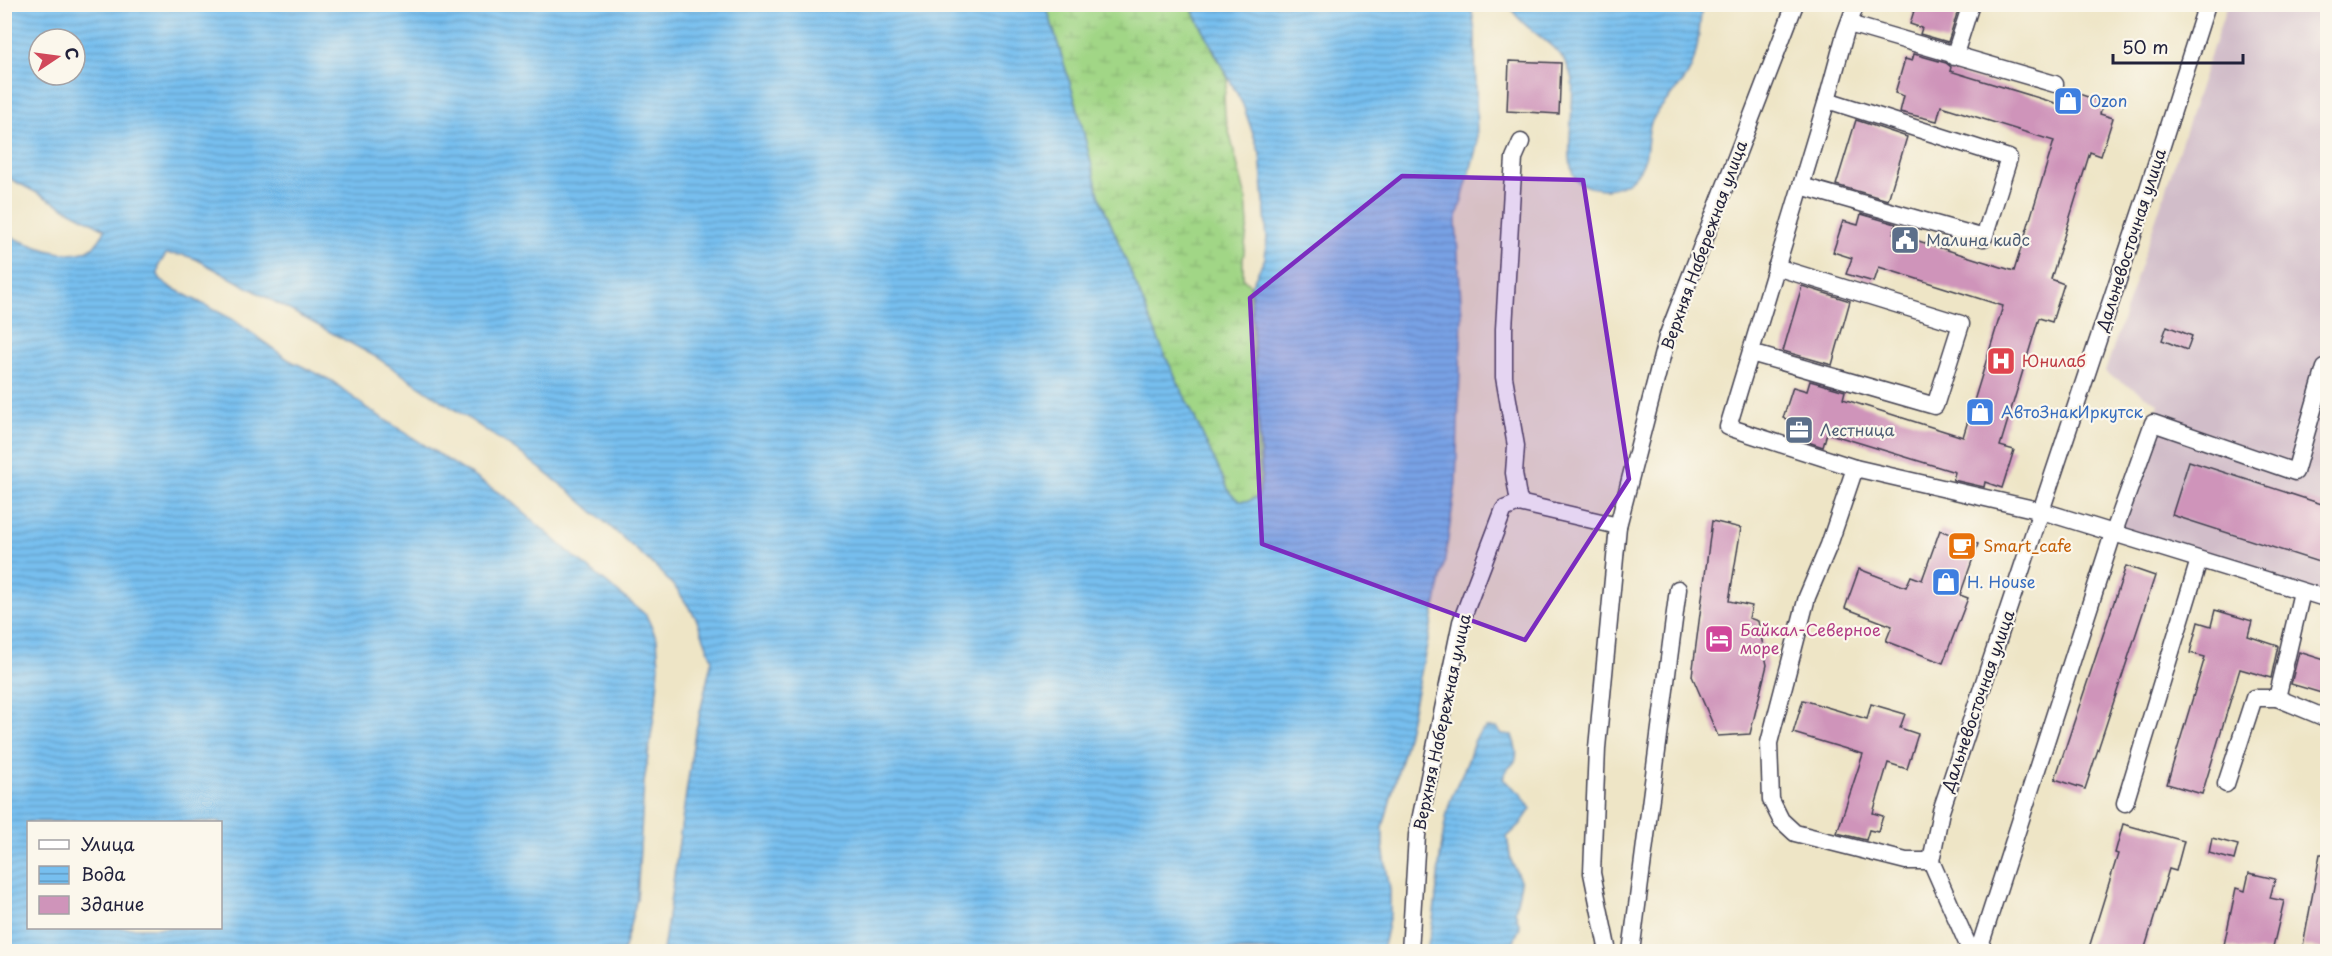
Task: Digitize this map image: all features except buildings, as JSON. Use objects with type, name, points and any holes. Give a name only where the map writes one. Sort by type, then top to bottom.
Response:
[{"type":"street","name":"Верхняя Набережная улица","points":[[1608,951],[1592,873],[1597,747],[1618,526],[1667,337],[1795,4]]},
{"type":"street","points":[[1856,4],[1728,427],[1855,468],[2042,511],[2328,600]]},
{"type":"street","points":[[1954,56],[1971,4]]},
{"type":"street","name":"Дальневосточная улица","points":[[1931,861],[1941,811],[2042,511],[2207,4]]},
{"type":"street","points":[[1849,24],[2055,84]]},
{"type":"street","points":[[1801,186],[1984,238],[2009,158],[1827,100]]},
{"type":"street","points":[[1521,142],[1514,158],[1504,353],[1504,377],[1516,446],[1514,473],[1519,503],[1618,526]]},
{"type":"street","points":[[1751,353],[1935,406],[1961,324],[1776,267]]},
{"type":"street","points":[[1978,951],[2113,534],[2153,423],[2295,472],[2325,368]]},
{"type":"street","points":[[1855,468],[1829,545],[1807,597],[1769,743],[1771,800],[1781,820],[1795,833],[1906,861],[1931,861],[1971,951]]},
{"type":"street","name":"Верхняя Набережная улица","points":[[1410,951],[1417,835],[1461,622],[1504,509],[1519,503]]},
{"type":"street","points":[[2125,803],[2199,560]]},
{"type":"street","points":[[1631,951],[1678,589]]},
{"type":"street","points":[[2277,698],[2302,592]]},
{"type":"street","points":[[2226,784],[2254,698],[2277,698],[2328,719]]},
{"type":"highlighted area","points":[[1402,176],[1583,180],[1629,479],[1525,640],[1262,544],[1250,298]]},
{"type":"shaded area","points":[[2227,5],[2327,5],[2327,600],[2113,534],[2159,404],[2105,372]]},
{"type":"green space","points":[[1046,5],[1190,5],[1228,79],[1224,96],[1225,116],[1246,198],[1248,224],[1243,259],[1243,279],[1251,286],[1262,475],[1259,496],[1249,501],[1239,501],[1230,493],[1164,353],[1099,195],[1077,106]]},
{"type":"water","points":[[5,4],[1046,5],[1077,106],[1099,195],[1164,353],[1230,493],[1239,501],[1249,501],[1259,496],[1262,475],[1251,294],[1251,286],[1265,258],[1267,238],[1260,154],[1243,105],[1190,5],[1471,5],[1475,32],[1477,146],[1456,221],[1462,317],[1456,483],[1445,560],[1429,636],[1405,746],[1383,827],[1383,847],[1390,890],[1390,914],[1382,951],[663,951],[694,739],[712,659],[696,618],[678,591],[658,569],[574,495],[523,455],[376,357],[196,259],[184,255],[166,254],[159,265],[158,275],[162,281],[232,319],[289,360],[332,381],[368,409],[507,498],[646,615],[657,639],[659,666],[644,783],[637,899],[623,952],[5,951],[5,235],[61,253],[75,254],[97,243],[105,229],[5,176]]},
{"type":"water","points":[[1509,5],[1702,5],[1698,44],[1690,71],[1654,117],[1643,164],[1635,176],[1624,184],[1604,189],[1587,187],[1578,182],[1570,163],[1573,91],[1568,67],[1553,47],[1525,24]]},
{"type":"water","points":[[1486,728],[1497,728],[1502,734],[1512,735],[1516,758],[1503,779],[1521,794],[1531,809],[1520,825],[1507,837],[1511,860],[1521,882],[1515,911],[1520,927],[1513,943],[1513,951],[1426,951],[1434,915],[1442,841],[1449,805],[1475,739]]},
{"type":"place","name":"Ozon","points":[[2068,101]]},
{"type":"place","name":"Малина кидс","points":[[1905,240]]},
{"type":"place","name":"Юнилаб","points":[[2001,361]]},
{"type":"place","name":"АвтоЗнакИркутск","points":[[1980,412]]},
{"type":"place","name":"Лестница","points":[[1799,430]]},
{"type":"place","name":"Smart_cafe","points":[[1962,546]]},
{"type":"place","name":"H. House","points":[[1946,582]]},
{"type":"place","name":"Байкал-Северное море","points":[[1719,639]]}]
